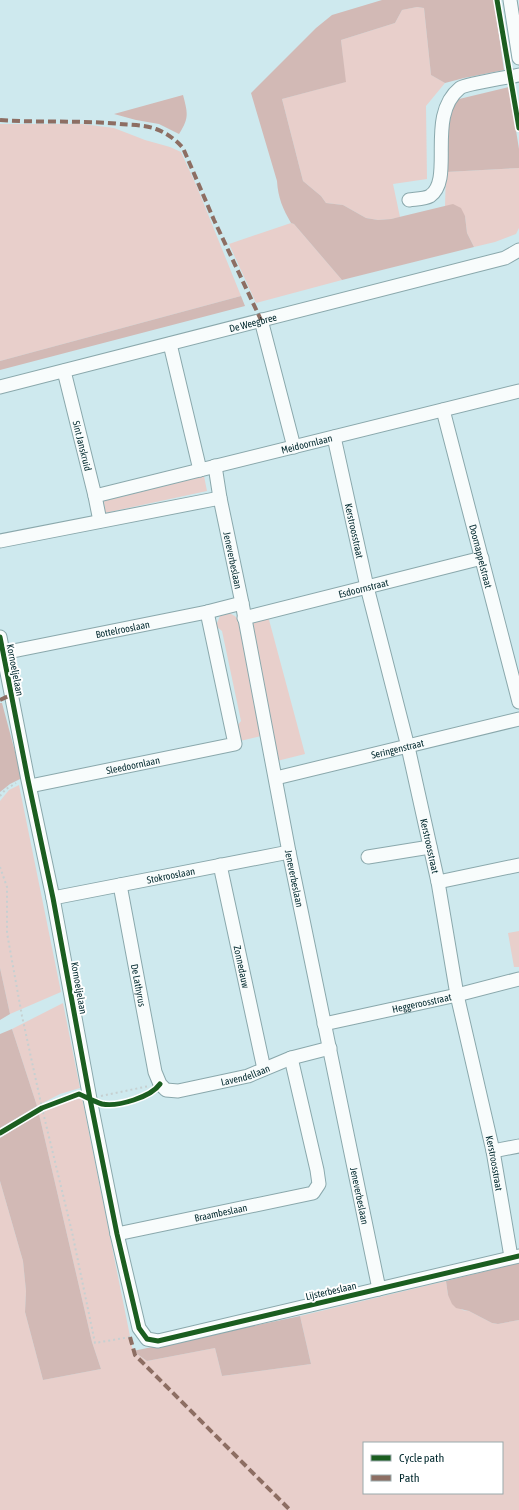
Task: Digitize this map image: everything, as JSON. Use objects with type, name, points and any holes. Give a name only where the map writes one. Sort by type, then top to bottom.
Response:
[{"type":"street","points":[[510,0],[519,58]]},
{"type":"street","points":[[409,200],[430,196],[438,186],[440,178],[441,130],[444,111],[450,99],[461,87],[519,75]]},
{"type":"street","name":"De Weegbree","points":[[0,387],[505,258],[519,250]]},
{"type":"street","name":"De Weegbree","points":[[505,258],[519,260]]},
{"type":"street","points":[[261,320],[294,447]]},
{"type":"street","points":[[170,344],[200,470]]},
{"type":"street","name":"Sint Janskruid","points":[[64,371],[100,521]]},
{"type":"street","name":"Meidoornlaan","points":[[95,496],[519,391]]},
{"type":"street","name":"Doornappelstraat","points":[[443,410],[519,702]]},
{"type":"street","name":"Kerstroosstraat","points":[[334,437],[367,587],[408,747],[438,882],[457,995],[515,1256]]},
{"type":"street","name":"Jeneverbeslaan","points":[[215,466],[289,852],[379,1289]]},
{"type":"street","points":[[0,541],[220,498]]},
{"type":"street","name":"Esdoornstraat","points":[[244,618],[482,558]]},
{"type":"street","name":"Bottelrooslaan","points":[[2,653],[207,612],[242,603]]},
{"type":"street","name":"Sleedoornlaan","points":[[29,783],[235,744],[207,612]]},
{"type":"street","name":"Kornoeljelaan","points":[[0,637],[2,653],[53,898],[90,1099],[117,1234],[139,1328],[147,1339]]},
{"type":"street","name":"Seringenstraat","points":[[276,778],[519,719]]},
{"type":"street","points":[[368,857],[430,847]]},
{"type":"street","name":"Stokrooslaan","points":[[53,898],[289,852]]},
{"type":"street","name":"Zonnedauw","points":[[220,865],[264,1069]]},
{"type":"street","points":[[438,882],[519,865]]},
{"type":"street","name":"De Lathyrus","points":[[120,885],[155,1072],[160,1084]]},
{"type":"street","name":"Heggeroosstraat","points":[[324,1024],[457,995],[519,979]]},
{"type":"street","name":"Lavendellaan","points":[[160,1084],[166,1090],[178,1091],[248,1076],[291,1058],[330,1048]]},
{"type":"street","name":"Braambeslaan","points":[[117,1234],[313,1193],[319,1184],[318,1170],[291,1058]]},
{"type":"street","points":[[492,1151],[519,1146]]},
{"type":"street","name":"Lijsterbeslaan","points":[[147,1339],[158,1341],[515,1256]]},
{"type":"path","points":[[0,796],[6,789],[15,784],[29,783]]},
{"type":"path","points":[[0,867],[7,887],[7,933],[22,1016],[42,1108],[72,1232],[95,1343],[130,1337]]},
{"type":"path","points":[[90,1099],[160,1084]]},
{"type":"path","points":[[36,1111],[49,1105]]},
{"type":"shaded area","points":[[382,0],[494,0],[504,70],[445,83],[431,75],[424,8],[417,7],[402,10],[395,23],[341,40],[346,82],[282,99],[303,181],[321,196],[326,203],[343,205],[366,218],[378,220],[391,219],[453,204],[461,208],[465,216],[467,233],[474,247],[342,280],[294,224],[291,223],[281,203],[277,181],[251,93],[316,28],[332,15]]},
{"type":"shaded area","points":[[417,7],[424,8],[431,75],[445,83],[426,106],[427,179],[393,184],[400,217],[378,220],[366,218],[343,205],[326,203],[321,196],[303,181],[282,99],[345,82],[341,40],[395,23],[402,10]]},
{"type":"shaded area","points":[[509,87],[519,149],[519,168],[446,172],[445,112],[455,100]]},
{"type":"shaded area","points":[[183,95],[187,116],[185,124],[179,134],[159,124],[114,114]]},
{"type":"shaded area","points":[[0,124],[82,124],[114,128],[181,152],[197,187],[241,296],[0,361]]},
{"type":"shaded area","points":[[519,168],[519,228],[516,234],[495,242],[474,247],[467,233],[465,216],[445,206],[446,172]]},
{"type":"shaded area","points":[[291,223],[294,224],[342,280],[256,303],[229,244]]},
{"type":"shaded area","points":[[241,296],[245,306],[0,370],[0,361]]},
{"type":"shaded area","points":[[204,476],[207,491],[105,513],[104,501]]},
{"type":"shaded area","points":[[229,613],[235,616],[239,621],[261,736],[240,741],[237,726],[241,721],[222,631],[217,627],[220,616]]},
{"type":"shaded area","points":[[268,616],[305,754],[277,761],[250,621]]},
{"type":"shaded area","points":[[0,703],[2,703],[22,778],[10,784],[0,792]]},
{"type":"shaded area","points":[[19,785],[61,992],[10,1014],[0,968],[0,801],[9,790]]},
{"type":"shaded area","points":[[519,931],[519,967],[514,967],[508,933]]},
{"type":"shaded area","points":[[0,968],[10,1014],[0,1020]]},
{"type":"shaded area","points":[[63,1003],[80,1088],[60,1094],[37,1106],[12,1029]]},
{"type":"shaded area","points":[[12,1029],[37,1106],[0,1128],[0,1034]]},
{"type":"shaded area","points":[[82,1098],[133,1351],[147,1361],[215,1348],[222,1376],[311,1364],[300,1316],[446,1281],[448,1295],[462,1310],[469,1311],[492,1323],[498,1324],[519,1320],[519,1510],[0,1510],[0,1181],[23,1261],[26,1291],[25,1312],[43,1380],[101,1369],[92,1342],[39,1114],[63,1103]]},
{"type":"shaded area","points":[[39,1114],[92,1342],[101,1369],[43,1380],[25,1312],[26,1291],[23,1261],[0,1181],[0,1138]]},
{"type":"shaded area","points":[[519,1263],[519,1320],[498,1324],[492,1323],[469,1311],[456,1308],[452,1304],[448,1295],[446,1281]]},
{"type":"shaded area","points":[[300,1316],[311,1364],[222,1376],[215,1348],[147,1361],[133,1351]]},
{"type":"marked path","points":[[0,120],[90,122],[138,125],[156,129],[171,137],[183,148],[214,220],[261,320]]},
{"type":"marked path","points":[[0,700],[11,695]]},
{"type":"marked path","points":[[130,1337],[135,1355],[290,1510]]},
{"type":"cycle path","points":[[497,0],[519,128]]},
{"type":"cycle path","points":[[0,637],[53,898],[90,1099],[117,1234],[139,1328],[147,1339],[158,1341],[519,1256]]},
{"type":"cycle path","points":[[0,1133],[42,1108],[79,1094],[93,1101],[109,1105],[142,1097],[156,1089],[160,1084]]}]
